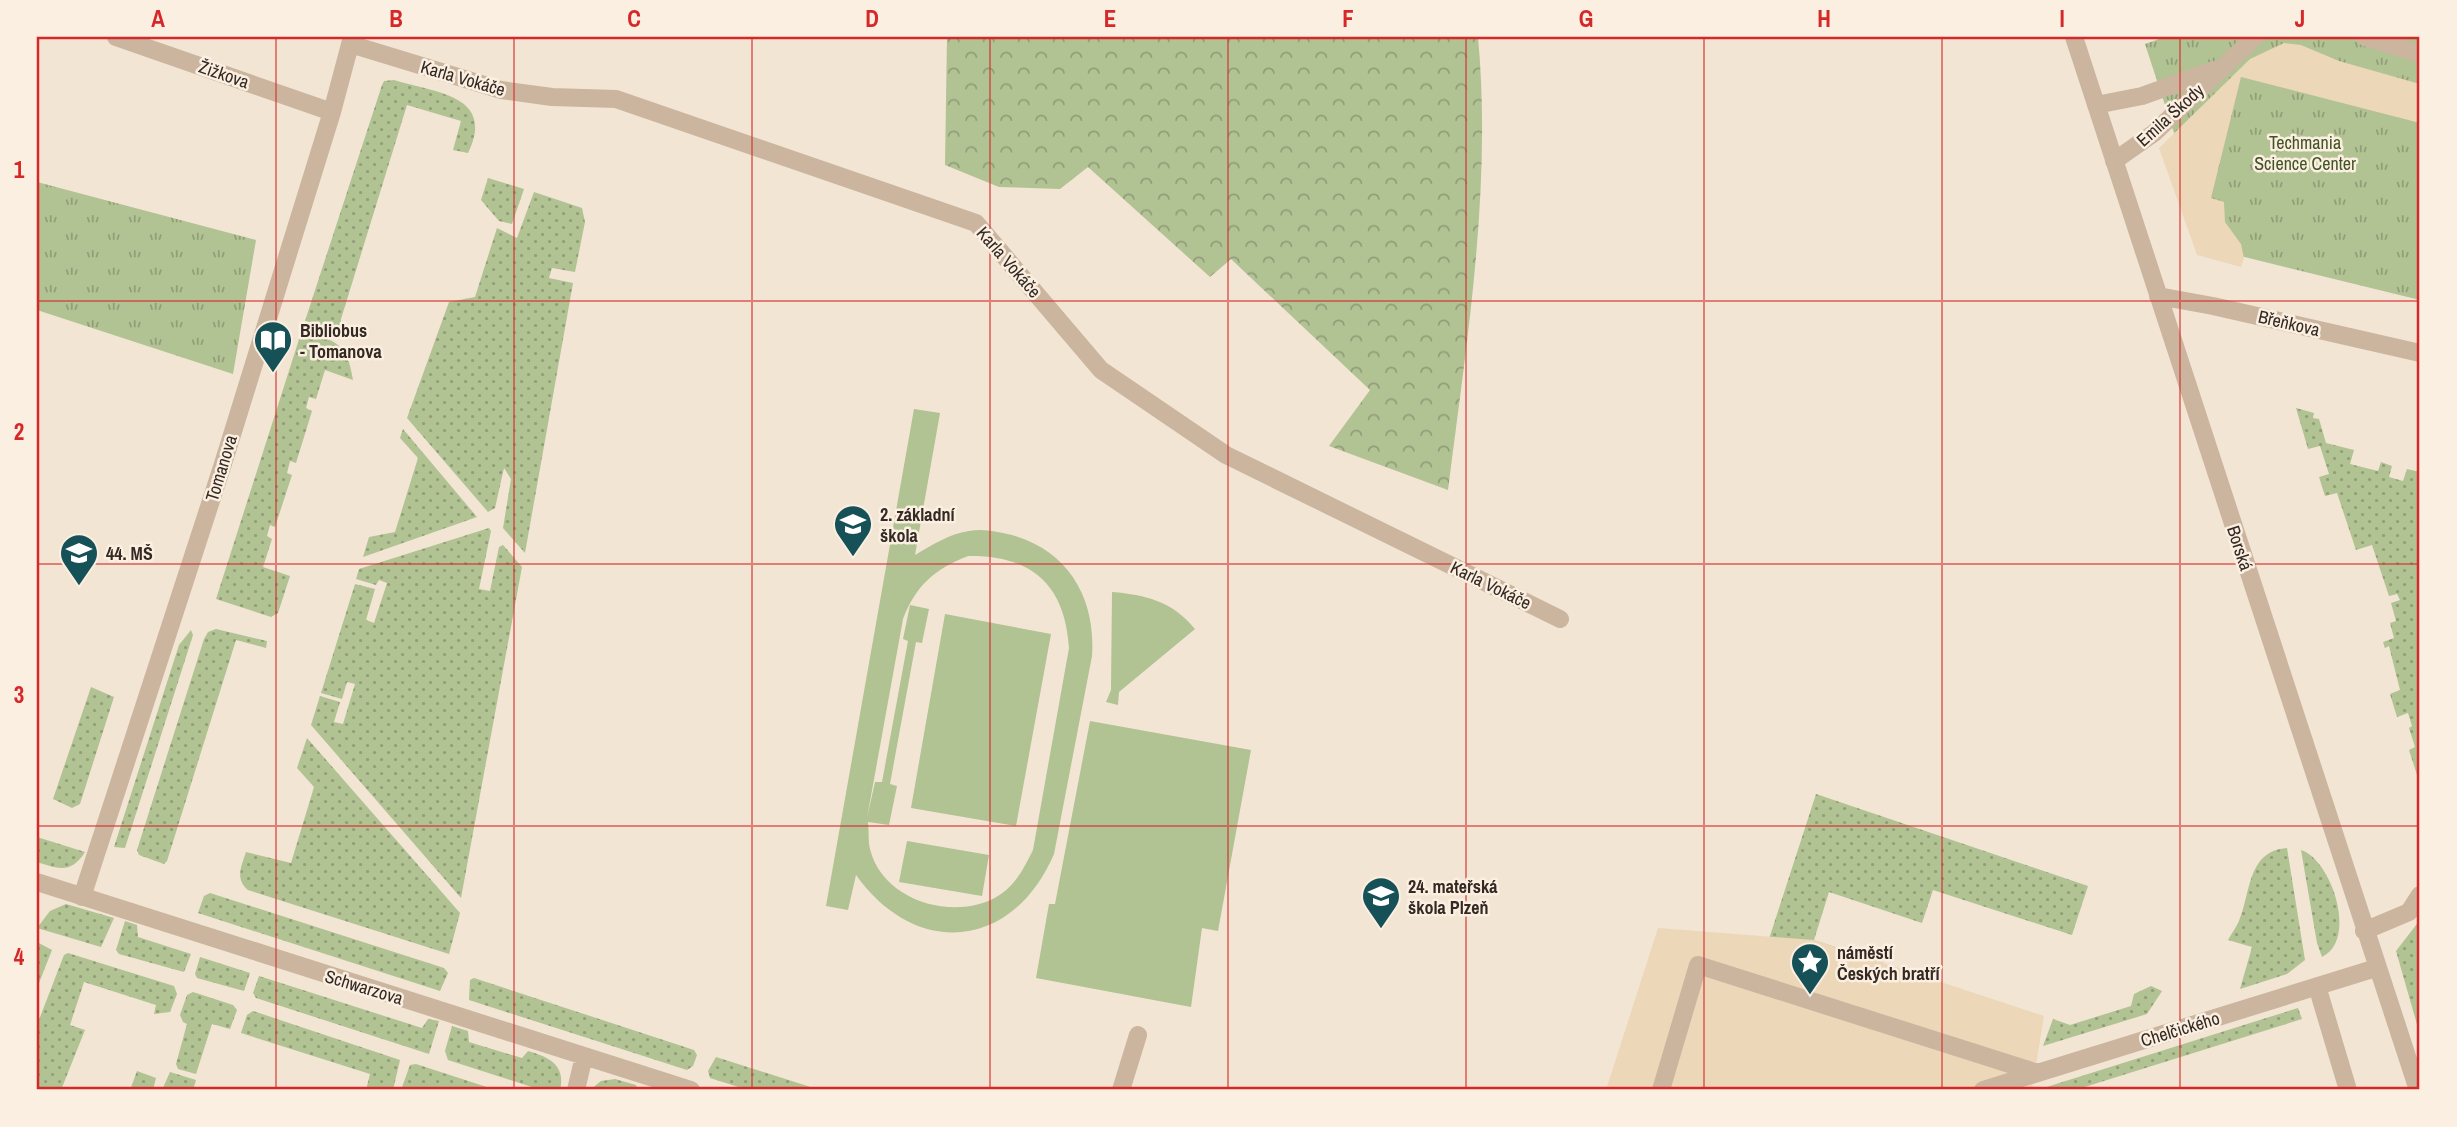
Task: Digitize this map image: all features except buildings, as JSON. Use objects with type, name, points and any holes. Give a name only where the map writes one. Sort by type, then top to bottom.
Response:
[{"type":"street","name":"Žižkova","points":[[116,37],[332,112]]},
{"type":"street","name":"Borská","points":[[2074,37],[2418,1090]]},
{"type":"street","name":"Emila Škody","points":[[2114,161],[2154,132],[2255,37]]},
{"type":"street","points":[[2365,37],[2420,54]]},
{"type":"street","name":"Tomanova","points":[[82,897],[180,599],[332,112],[351,41]]},
{"type":"street","name":"Karla Vokáče","points":[[351,41],[501,90],[552,97],[616,99],[976,223],[1101,370],[1226,455],[1560,619]]},
{"type":"street","name":"Emila Škody","points":[[2096,105],[2156,92],[2223,66]]},
{"type":"street","name":"Břeňkova","points":[[2158,296],[2420,353]]},
{"type":"street","name":"Schwarzova","points":[[38,886],[82,897],[691,1090]]},
{"type":"street","points":[[2364,931],[2409,912],[2420,895]]},
{"type":"street","points":[[1661,1090],[1698,965],[2038,1073]]},
{"type":"street","name":"Chelčického","points":[[1983,1090],[2376,968]]},
{"type":"street","points":[[2317,986],[2348,1090]]},
{"type":"street","points":[[1121,1090],[1138,1035]]},
{"type":"street","points":[[576,1090],[584,1056]]},
{"type":"street","name":"Borská","points":[[2406,1059],[2408,1090]]},
{"type":"green space","points":[[947,37],[1478,37],[1482,94],[1480,207],[1470,320],[1448,490],[1329,446],[1370,390],[1231,259],[1210,277],[1088,167],[1060,189],[999,187],[945,165]]},
{"type":"green space","name":"Techmania Science Center","points":[[2165,37],[2420,37],[2420,300],[2212,249],[2145,44]]},
{"type":"green space","points":[[394,80],[457,100],[468,108],[474,119],[475,134],[468,153],[453,150],[461,121],[407,105],[341,319],[341,333],[305,321],[382,85],[384,81]]},
{"type":"green space","points":[[488,178],[524,189],[512,224],[499,221],[481,200]]},
{"type":"green space","points":[[37,182],[256,240],[233,374],[37,310]]},
{"type":"green space","points":[[534,192],[582,208],[585,222],[575,272],[552,268],[549,278],[573,283],[525,553],[503,528],[511,479],[504,468],[495,508],[488,512],[407,418],[449,302],[475,297],[497,228],[517,238]]},
{"type":"green space","points":[[302,330],[338,345],[347,357],[353,380],[325,370],[316,399],[309,397],[306,408],[312,411],[296,463],[290,461],[287,473],[292,475],[275,527],[270,525],[267,536],[272,539],[263,567],[290,576],[278,613],[271,617],[216,599]]},
{"type":"green space","points":[[2296,408],[2314,413],[2313,418],[2319,419],[2326,443],[2354,450],[2350,464],[2378,471],[2381,462],[2392,466],[2389,477],[2403,481],[2407,469],[2420,472],[2420,771],[2417,775],[2409,750],[2415,747],[2409,728],[2412,726],[2408,713],[2397,717],[2390,694],[2400,690],[2389,646],[2385,648],[2383,642],[2394,638],[2390,623],[2396,621],[2391,603],[2400,600],[2397,594],[2389,596],[2372,545],[2356,550],[2337,493],[2325,496],[2319,477],[2329,474],[2320,446],[2308,449]]},
{"type":"green space","points":[[914,409],[940,413],[915,555],[962,532],[986,530],[1012,535],[1032,542],[1063,565],[1075,580],[1089,615],[1092,656],[1054,854],[1036,886],[1014,910],[989,925],[962,932],[934,931],[906,921],[880,902],[856,875],[848,910],[826,906]],"holes":[[[968,556],[1010,561],[1041,578],[1060,606],[1069,648],[1033,850],[1024,868],[1001,894],[984,903],[945,907],[906,895],[890,883],[878,868],[870,849],[868,822],[889,825],[897,786],[890,784],[916,642],[922,643],[929,609],[910,605],[903,639],[908,641],[882,782],[875,782],[867,818],[903,619],[908,607],[936,573]]]},
{"type":"green space","points":[[403,429],[477,517],[363,557],[369,537],[395,532],[418,458],[400,438]]},
{"type":"green space","points":[[489,528],[491,531],[479,589],[490,591],[499,547],[503,545],[522,567],[461,898],[311,725],[320,696],[340,702],[334,722],[343,724],[355,684],[347,682],[342,699],[321,693],[355,584],[375,589],[366,620],[374,623],[387,583],[379,580],[376,585],[356,579],[359,569]]},
{"type":"green space","points":[[1112,592],[1158,601],[1177,612],[1195,629],[1119,692],[1118,705],[1106,702],[1111,690]]},
{"type":"green space","points":[[945,614],[1051,634],[1016,826],[911,808]]},
{"type":"green space","points":[[216,629],[267,641],[266,648],[236,640],[164,864],[139,855],[137,850],[204,639],[208,632]]},
{"type":"green space","points":[[191,630],[193,635],[125,848],[114,847],[179,645]]},
{"type":"green space","points":[[91,687],[114,697],[80,804],[72,808],[53,799]]},
{"type":"green space","points":[[1090,721],[1251,750],[1218,931],[1202,928],[1191,1007],[1036,978],[1049,904],[1055,904]]},
{"type":"green space","points":[[307,738],[460,913],[449,954],[248,890],[244,886],[240,872],[246,852],[291,863],[314,787],[297,768]]},
{"type":"green space","points":[[1816,794],[2088,886],[2072,935],[1933,890],[1922,923],[1829,892],[1814,940],[1884,963],[1758,973]]},
{"type":"green space","points":[[37,837],[85,852],[69,867],[58,868],[37,862]]},
{"type":"green space","points":[[907,841],[989,855],[982,896],[899,882]]},
{"type":"green space","points":[[2287,848],[2305,960],[2287,974],[2240,989],[2252,947],[2228,940],[2239,921],[2257,865],[2274,851]]},
{"type":"green space","points":[[2301,850],[2312,857],[2322,869],[2337,901],[2338,935],[2333,948],[2322,957],[2317,943]]},
{"type":"green space","points":[[210,893],[444,968],[448,973],[440,991],[198,913],[204,896]]},
{"type":"green space","points":[[66,904],[114,918],[101,947],[37,928],[50,911]]},
{"type":"green space","points":[[2420,920],[2420,1035],[2396,951]]},
{"type":"green space","points":[[125,921],[137,925],[138,937],[191,954],[184,972],[119,954],[116,950]]},
{"type":"green space","points":[[37,942],[52,950],[37,988]]},
{"type":"green space","points":[[68,953],[174,986],[177,994],[170,1012],[154,1014],[156,1005],[84,982],[70,1025],[85,1030],[61,1090],[37,1090],[37,1025],[64,955]]},
{"type":"green space","points":[[200,957],[250,973],[244,991],[197,978],[195,974]]},
{"type":"green space","points":[[259,976],[422,1028],[428,1019],[439,1021],[429,1054],[256,998],[253,993]]},
{"type":"green space","points":[[474,978],[694,1050],[697,1055],[693,1066],[687,1070],[469,1000],[470,980]]},
{"type":"green space","points":[[2151,986],[2162,991],[2147,1014],[2043,1046],[2053,1019],[2070,1025],[2131,1006],[2134,994]]},
{"type":"green space","points":[[193,992],[233,1005],[237,1010],[230,1029],[212,1024],[196,1074],[178,1069],[176,1064],[187,1024],[180,1015],[187,995]]},
{"type":"green space","points":[[2298,1008],[2302,1019],[2075,1090],[2037,1090]]},
{"type":"green space","points":[[253,1011],[400,1060],[393,1090],[366,1090],[370,1074],[241,1033],[247,1015]]},
{"type":"green space","points":[[452,1026],[468,1031],[469,1042],[522,1058],[528,1051],[549,1059],[558,1068],[560,1090],[541,1090],[448,1060],[445,1051]]},
{"type":"green space","points":[[716,1057],[820,1090],[748,1090],[710,1078],[708,1071]]},
{"type":"green space","points":[[416,1064],[496,1090],[401,1090],[410,1065]]},
{"type":"green space","points":[[137,1071],[156,1078],[153,1090],[130,1090]]},
{"type":"green space","points":[[170,1072],[196,1080],[193,1090],[162,1090]]},
{"type":"green space","points":[[615,1079],[636,1085],[638,1090],[590,1090],[601,1081]]},
{"type":"shaded area","points":[[2284,43],[2301,45],[2339,61],[2420,84],[2420,123],[2241,77],[2211,198],[2224,202],[2225,222],[2241,244],[2244,258],[2241,267],[2197,255],[2159,148],[2250,59]]},
{"type":"shaded area","name":"náměstí Českých bratří","points":[[1658,928],[1814,940],[2044,1016],[2032,1090],[1606,1090]]},
{"type":"place","name":"Bibliobus - Tomanova","points":[[273,374]]},
{"type":"place","name":"2. základní škola","points":[[853,558]]},
{"type":"place","name":"44. MŠ","points":[[79,587]]},
{"type":"place","name":"24. mateřská škola Plzeň","points":[[1381,930]]},
{"type":"place","name":"náměstí Českých bratří","points":[[1810,996]]}]
